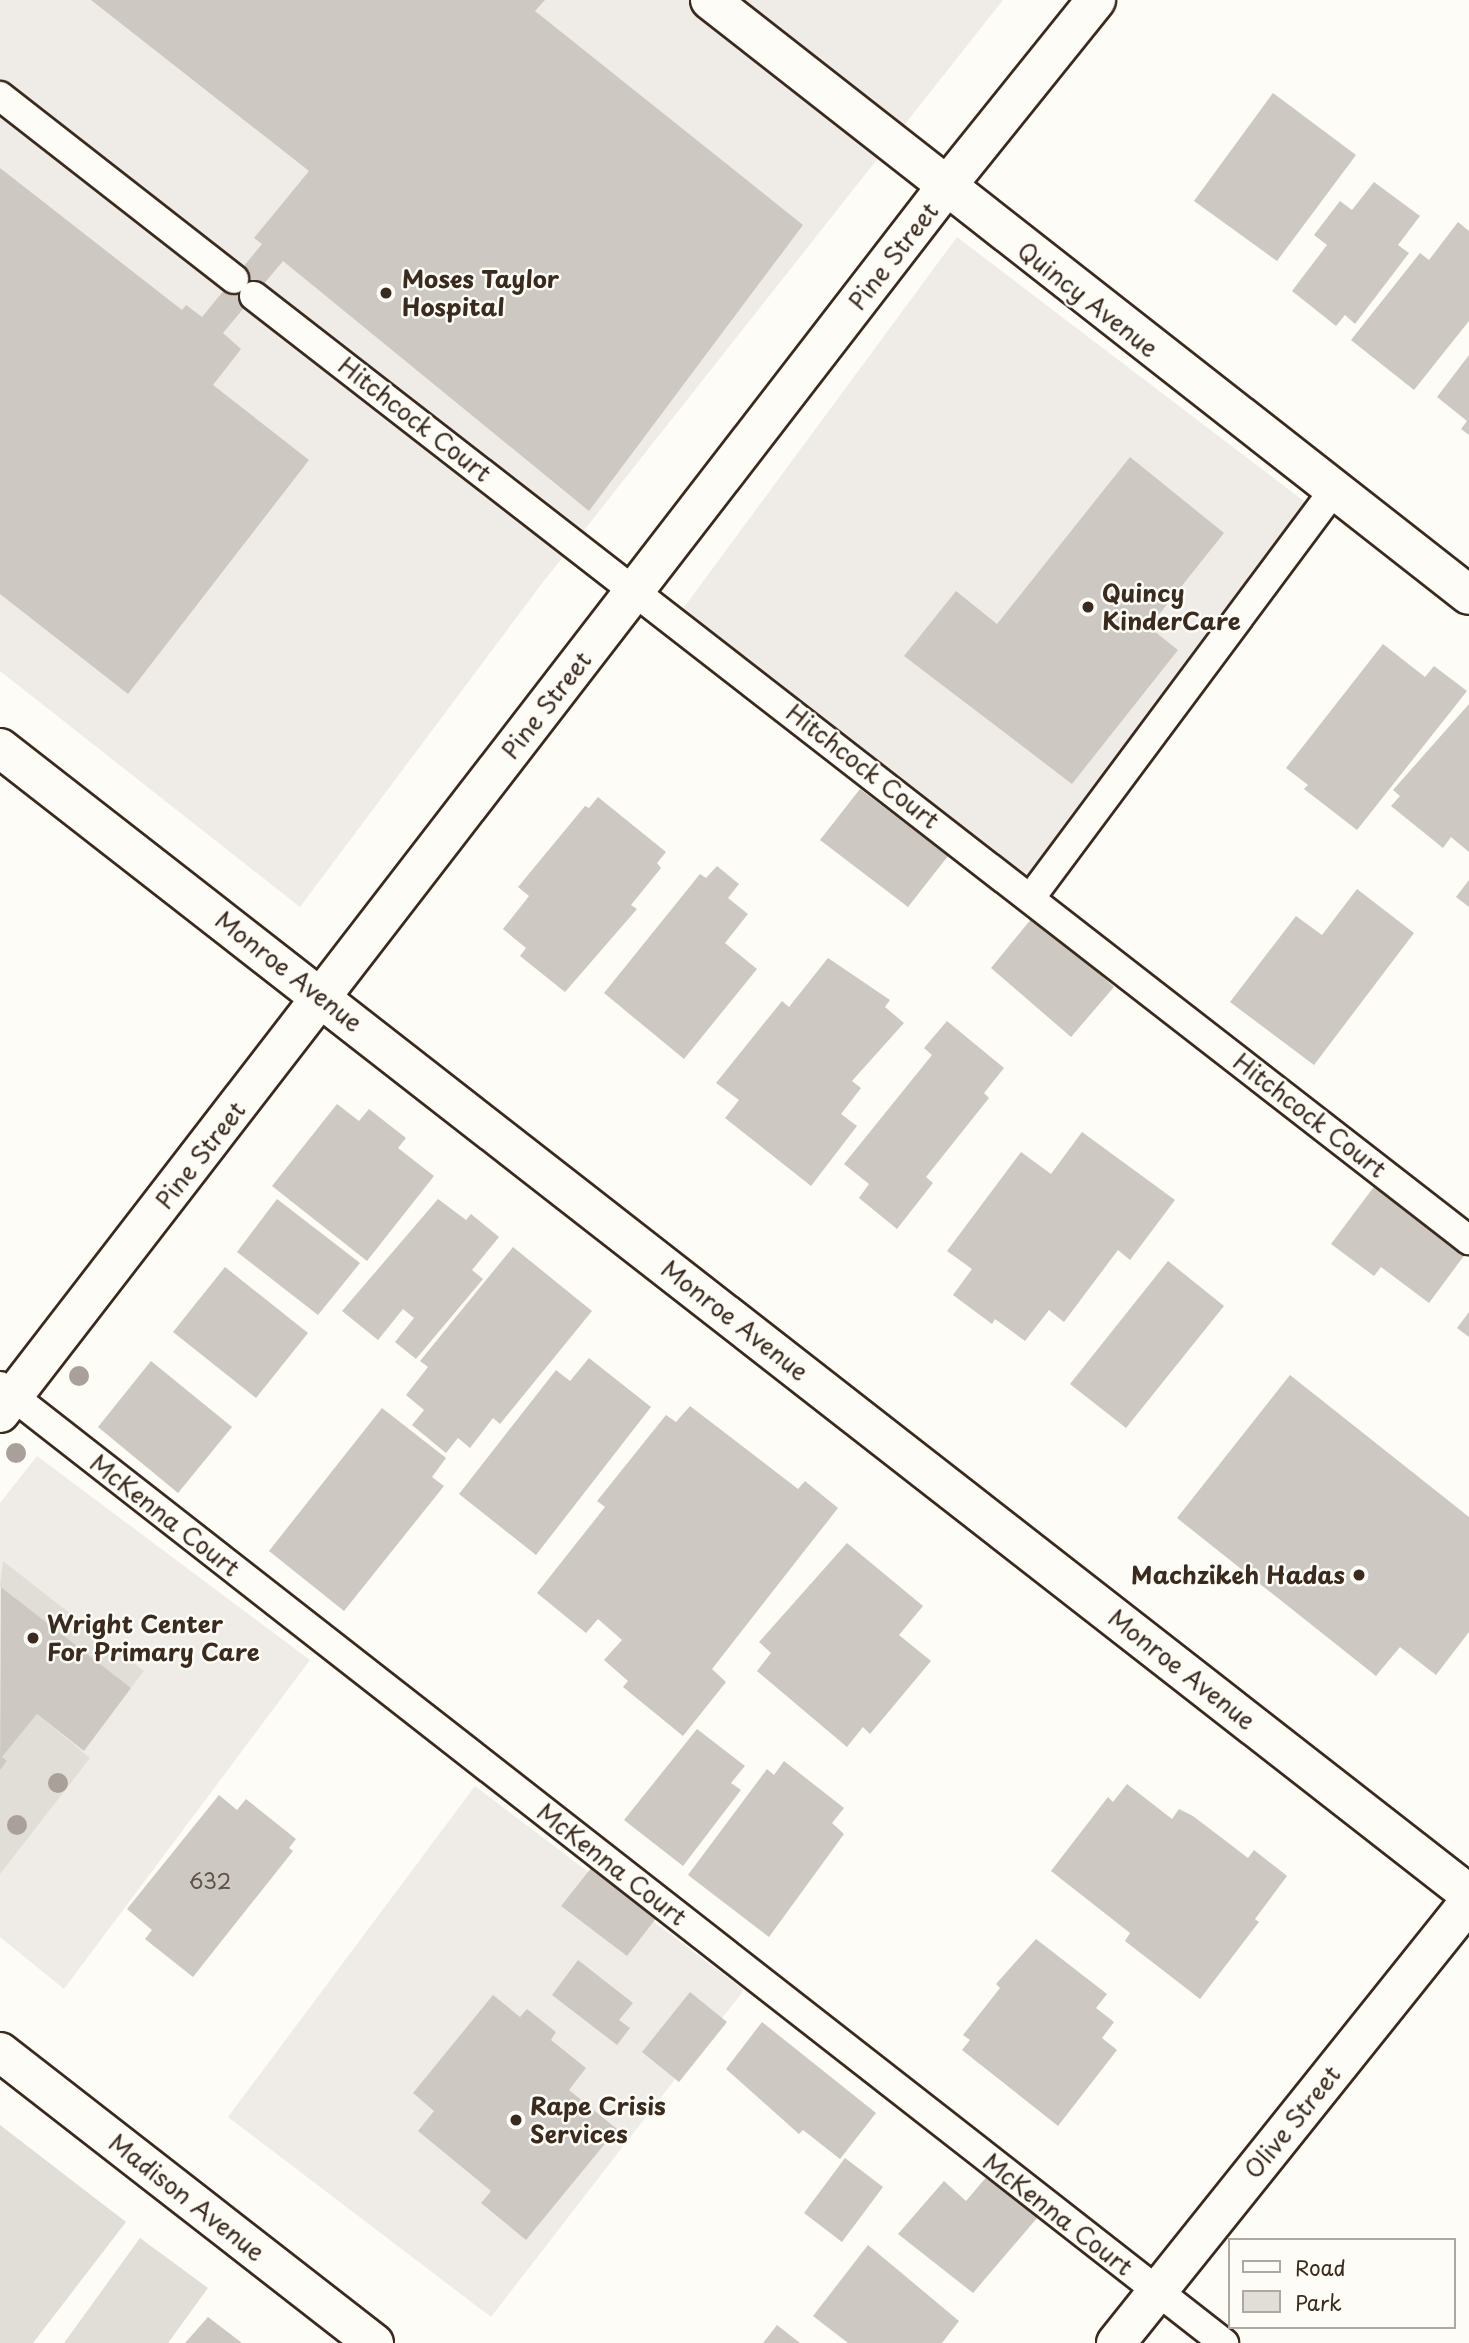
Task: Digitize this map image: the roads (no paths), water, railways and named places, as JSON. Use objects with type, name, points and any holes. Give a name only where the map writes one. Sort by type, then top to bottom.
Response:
[{"type":"street","name":"Quincy Avenue","points":[[710,0],[945,188],[1469,595]]},
{"type":"street","name":"Pine Street","points":[[4,1399],[322,997],[945,188],[1096,0]]},
{"type":"street","name":"Monroe Avenue","points":[[0,748],[1469,1894]]},
{"type":"street","name":"Olive Street","points":[[1116,2343],[1469,1902]]},
{"type":"street","name":"Madison Avenue","points":[[0,2052],[374,2343]]},
{"type":"lane","name":"Hitchcock Court","points":[[0,96],[1032,896],[1469,1240]]},
{"type":"lane","points":[[1032,896],[1334,490]]},
{"type":"lane","name":"McKenna Court","points":[[4,1399],[1224,2343]]},
{"type":"place","name":"Moses Taylor Hospital","points":[[386,293]]},
{"type":"place","name":"Quincy KinderCare","points":[[1088,607]]},
{"type":"place","name":"Machzikeh Hadas","points":[[1359,1575]]},
{"type":"place","name":"Wright Center For Primary Care","points":[[33,1638]]},
{"type":"place","name":"Rape Crisis Services","points":[[516,2120]]}]
